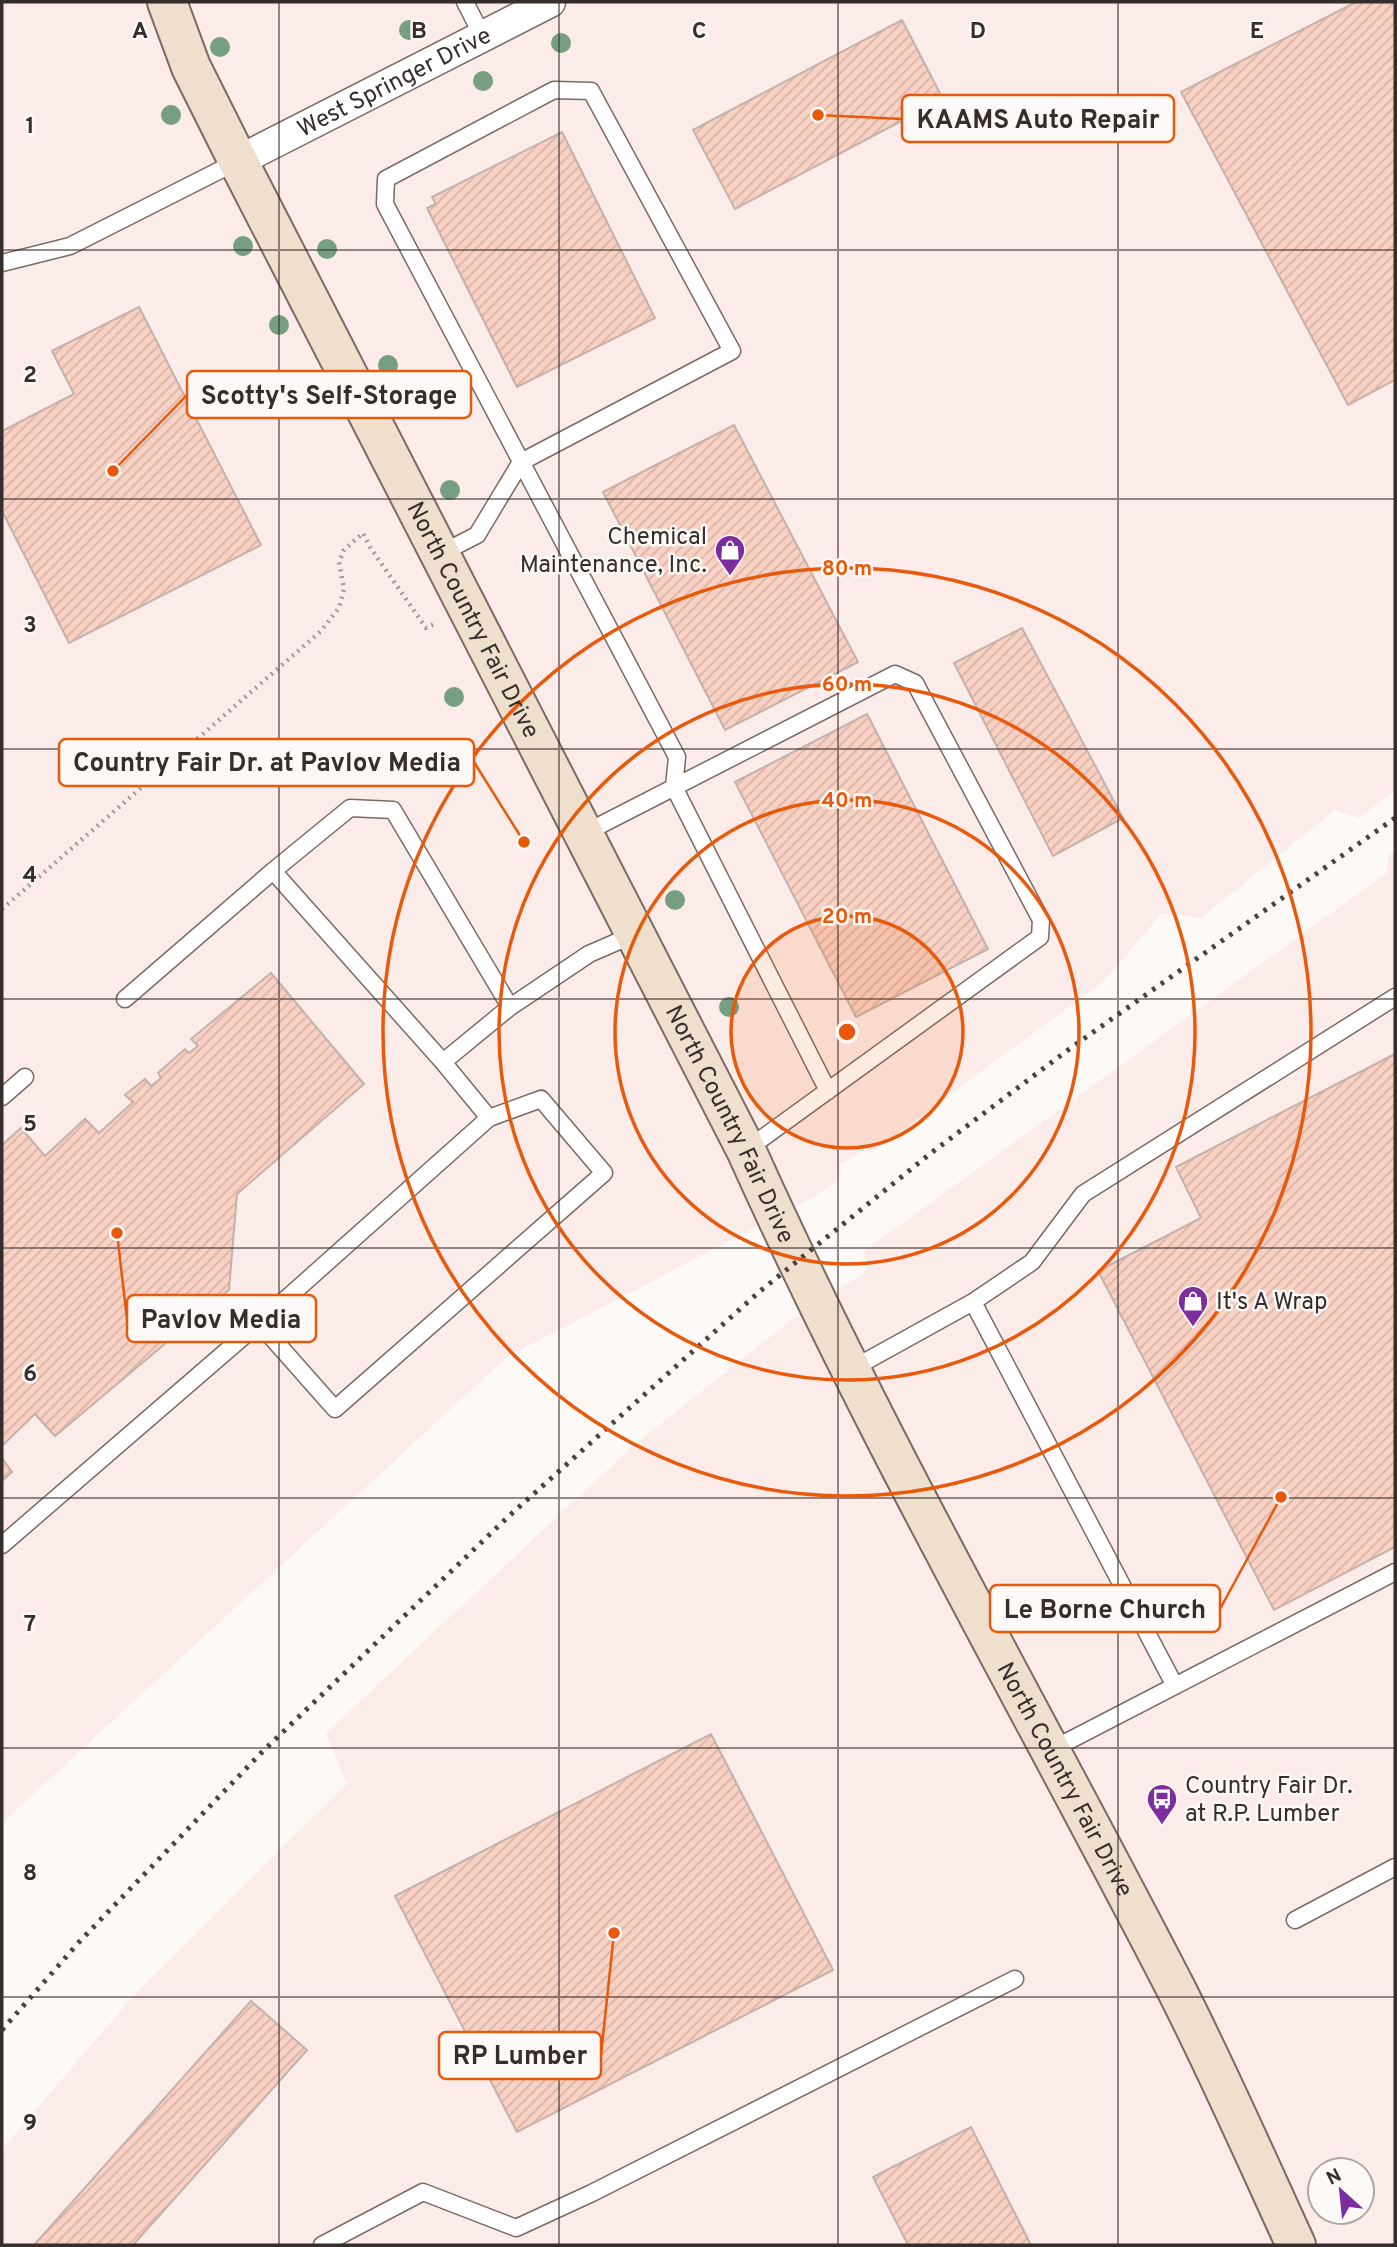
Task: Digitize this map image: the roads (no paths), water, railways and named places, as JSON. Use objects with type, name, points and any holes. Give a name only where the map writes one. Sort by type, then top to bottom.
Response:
[{"type":"street","name":"North Country Fair Drive","points":[[167,2],[191,68],[746,1150],[796,1261],[903,1475],[1051,1750],[1174,1987],[1296,2245]]},
{"type":"street","name":"West Springer Drive","points":[[238,161],[550,2]]},
{"type":"lane","points":[[465,2],[483,37]]},
{"type":"lane","points":[[440,554],[477,535],[521,462],[732,351],[592,91],[554,90],[386,179],[385,204],[521,462],[677,757],[674,787],[828,1091]]},
{"type":"lane","points":[[2,263],[70,246],[238,161]]},
{"type":"lane","points":[[583,834],[895,674],[915,682],[1041,920],[1040,937],[746,1150]]},
{"type":"lane","points":[[125,999],[351,807],[393,810],[510,1007]]},
{"type":"lane","points":[[273,871],[443,1062],[489,1118]]},
{"type":"lane","points":[[443,1062],[510,1007],[589,954],[635,934]]},
{"type":"lane","points":[[850,1370],[974,1302],[1032,1262],[1083,1194],[1395,997]]},
{"type":"lane","points":[[2,1097],[25,1077]]},
{"type":"lane","points":[[2,1545],[259,1323],[489,1118],[541,1099],[604,1173],[335,1409],[259,1323]]},
{"type":"lane","points":[[974,1302],[1175,1686]]},
{"type":"lane","points":[[1051,1750],[1395,1572]]},
{"type":"lane","points":[[1295,1920],[1395,1867]]},
{"type":"lane","points":[[322,2245],[423,2192],[516,2228],[592,2193],[1015,1979]]},
{"type":"railway","points":[[2,2030],[80,1941],[263,1751],[509,1516],[759,1292],[931,1153],[1068,1050],[1395,818]]},
{"type":"place","name":"KAAMS Auto Repair","points":[[818,115]]},
{"type":"place","name":"Scotty's Self-Storage","points":[[113,471]]},
{"type":"place","name":"Chemical Maintenance, Inc.","points":[[730,577]]},
{"type":"place","name":"Country Fair Dr. at Pavlov Media","points":[[524,842]]},
{"type":"place","name":"Pavlov Media","points":[[117,1233]]},
{"type":"place","name":"It's A Wrap","points":[[1193,1328]]},
{"type":"place","name":"Le Borne Church","points":[[1281,1497]]},
{"type":"place","name":"Country Fair Dr. at R.P. Lumber","points":[[1162,1826]]},
{"type":"place","name":"RP Lumber","points":[[614,1933]]}]
